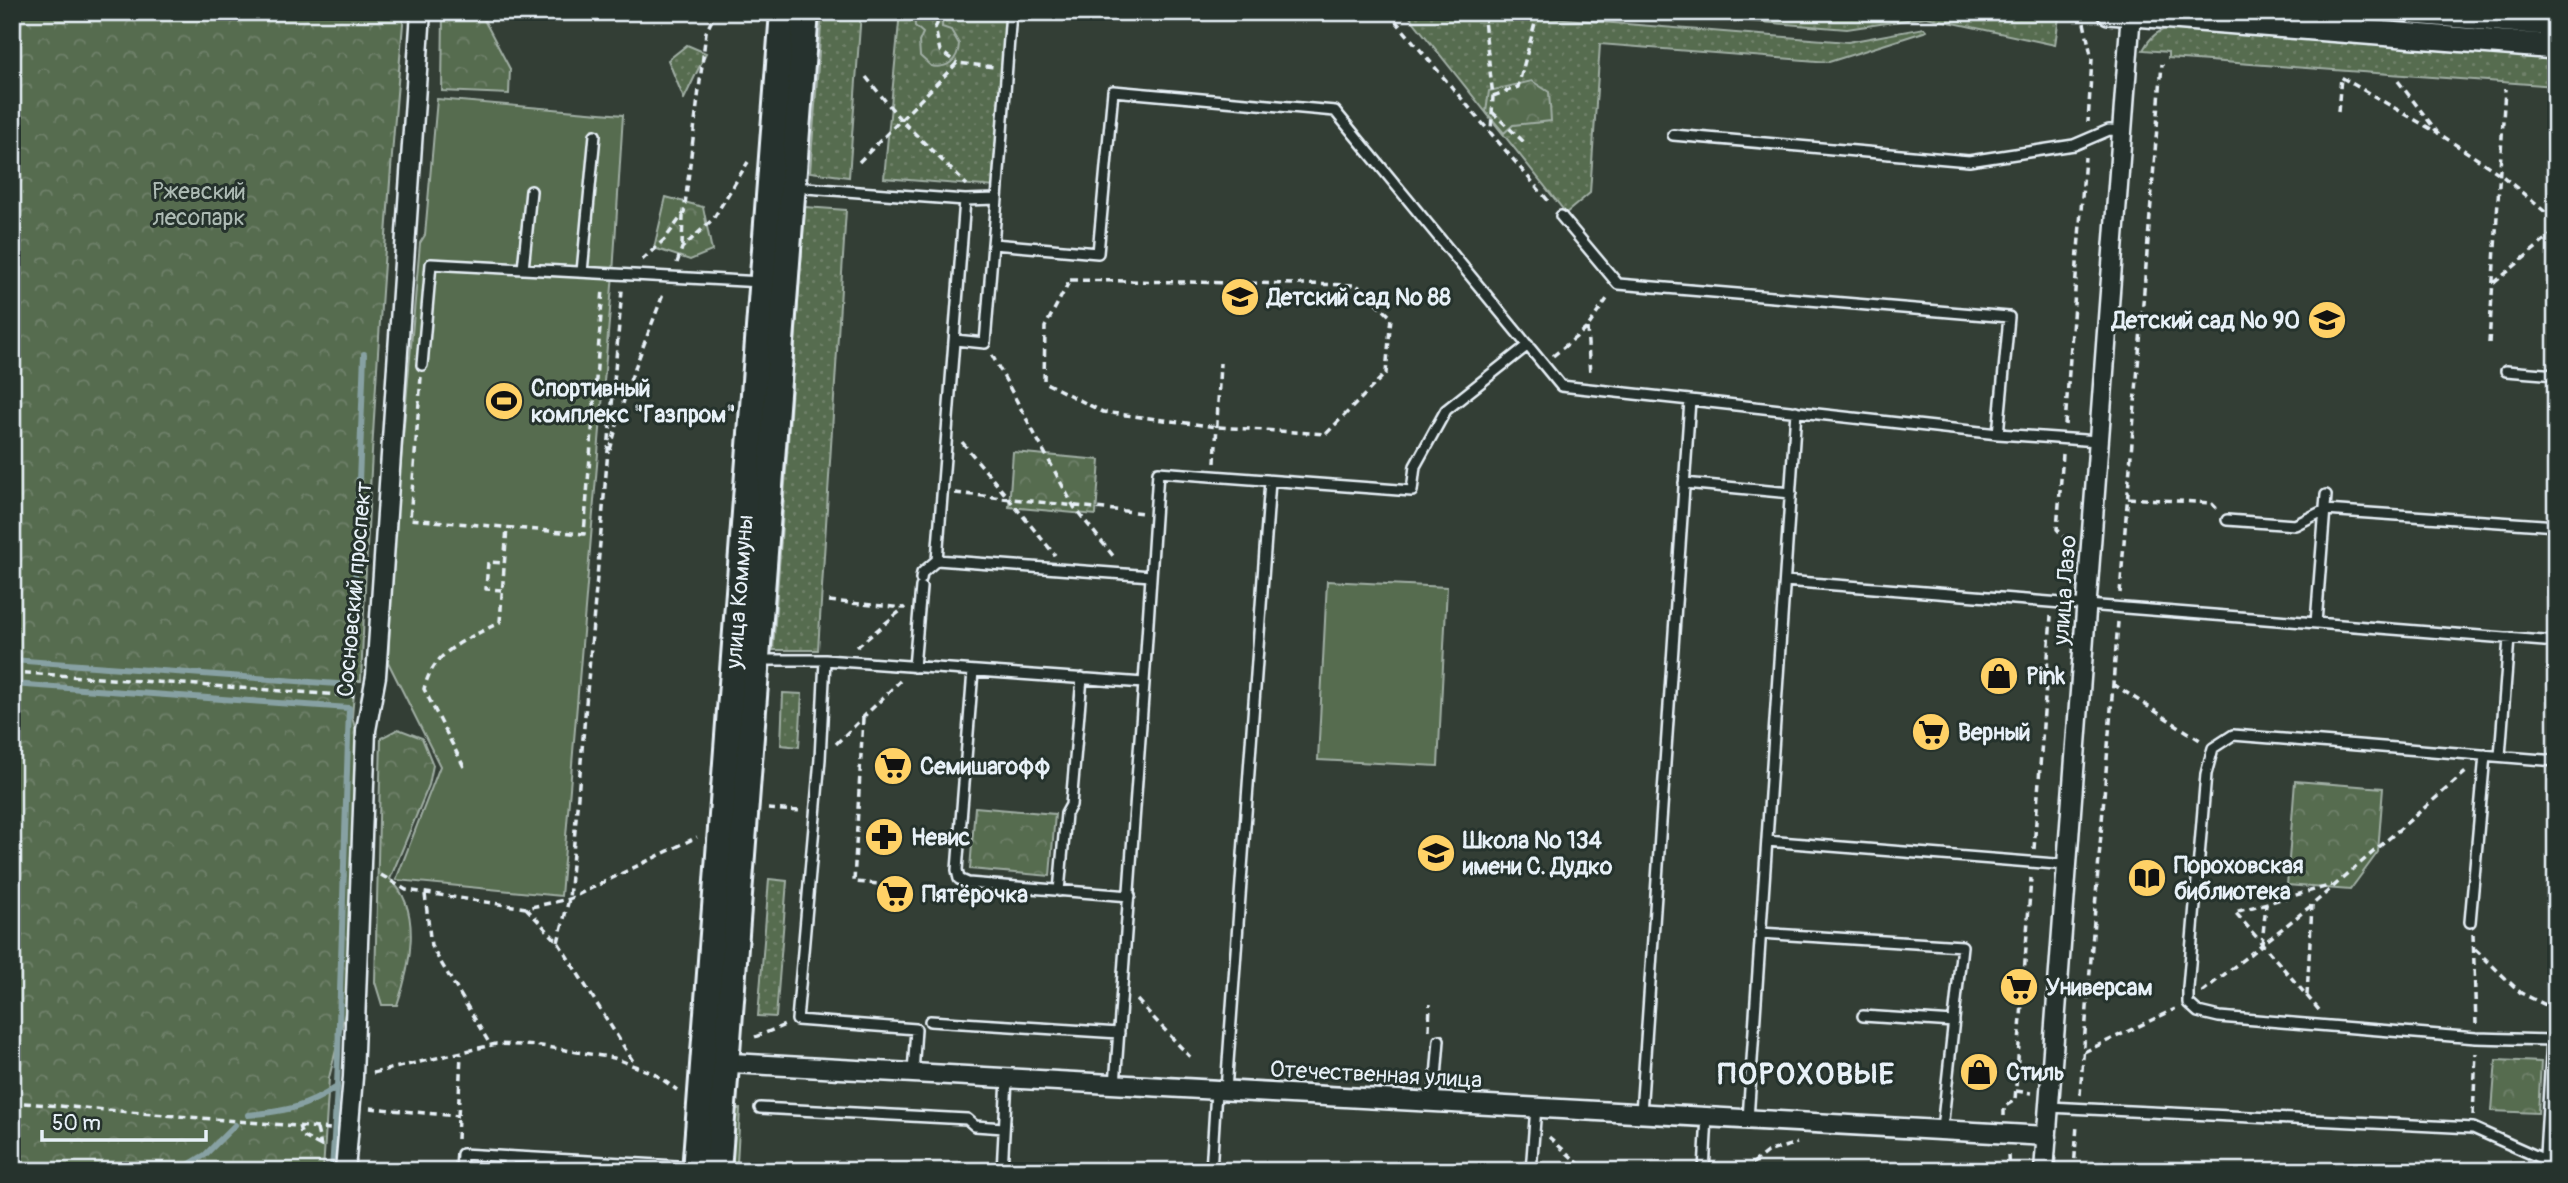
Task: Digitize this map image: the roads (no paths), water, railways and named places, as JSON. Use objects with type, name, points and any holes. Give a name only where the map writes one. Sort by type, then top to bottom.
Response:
[{"type":"main road","name":"улица Коммуны","points":[[707,1169],[781,186],[783,12]]},
{"type":"main road","name":"улица Коммуны","points":[[781,186],[806,12]]},
{"type":"street","name":"Сосновский проспект","points":[[345,1171],[354,1077],[366,730],[376,676],[421,12]]},
{"type":"street","points":[[2414,12],[2511,16],[2556,24]]},
{"type":"street","points":[[2124,13],[2295,20],[2556,47]]},
{"type":"street","name":"улица Лазо","points":[[2044,1171],[2122,131],[2124,13]]},
{"type":"street","name":"Отечественная улица","points":[[715,1062],[1434,1101],[1536,1116],[1641,1112],[2047,1136]]},
{"type":"lane","points":[[955,340],[985,343],[1011,12]]},
{"type":"lane","points":[[2510,44],[2511,16]]},
{"type":"lane","points":[[993,244],[1098,253],[1113,91],[1335,111],[1561,386],[1998,434],[2098,441]]},
{"type":"lane","points":[[1673,135],[1969,162],[2074,145],[2109,130],[2122,131]]},
{"type":"lane","points":[[582,272],[595,135]]},
{"type":"lane","points":[[781,186],[965,200],[997,199]]},
{"type":"lane","points":[[523,269],[531,191]]},
{"type":"lane","points":[[914,667],[922,573],[937,560],[965,200]]},
{"type":"lane","points":[[1561,216],[1618,284],[2009,317],[1998,434]]},
{"type":"lane","points":[[422,365],[431,264],[774,283]]},
{"type":"lane","points":[[1115,1085],[1158,472],[1412,491],[1415,466],[1446,410],[1528,345]]},
{"type":"lane","points":[[2506,371],[2556,375]]},
{"type":"lane","points":[[1641,1112],[1690,400]]},
{"type":"lane","points":[[1748,1119],[1796,411]]},
{"type":"lane","points":[[1211,1171],[1221,1091],[1270,481]]},
{"type":"lane","points":[[1685,483],[1791,493]]},
{"type":"lane","points":[[2316,623],[2326,495]]},
{"type":"lane","points":[[2227,520],[2295,525],[2325,510],[2556,526]]},
{"type":"lane","points":[[937,560],[1151,576]]},
{"type":"lane","points":[[1785,581],[2556,642]]},
{"type":"lane","points":[[2500,756],[2509,638]]},
{"type":"lane","points":[[745,660],[825,660],[1144,683]]},
{"type":"lane","points":[[825,660],[820,759],[797,1020],[916,1029],[913,1073]]},
{"type":"lane","points":[[973,671],[957,870],[959,879],[968,883],[1130,896]]},
{"type":"lane","points":[[1059,891],[1066,814],[1071,806],[1082,678]]},
{"type":"lane","points":[[2544,1171],[2554,1038],[2476,1038],[2219,1017],[2197,1012],[2188,1003],[2206,774],[2213,748],[2233,735],[2556,761]]},
{"type":"lane","points":[[2470,922],[2485,755]]},
{"type":"lane","points":[[1767,841],[2068,865]]},
{"type":"lane","points":[[1760,933],[1962,946],[1942,1129]]},
{"type":"lane","points":[[1863,1016],[1954,1023]]},
{"type":"lane","points":[[930,1021],[1119,1033]]},
{"type":"lane","points":[[1434,1101],[1439,1040]]},
{"type":"lane","points":[[1002,1171],[1007,1079]]},
{"type":"lane","points":[[2049,1107],[2473,1128],[2545,1160]]},
{"type":"lane","points":[[760,1108],[967,1119],[975,1126],[1004,1128]]},
{"type":"lane","points":[[1531,1171],[1536,1116]]},
{"type":"lane","points":[[1704,1171],[1707,1116]]},
{"type":"lane","points":[[461,1171],[462,1154],[780,1171]]},
{"type":"lane","points":[[507,1171],[509,1157]]},
{"type":"waterway","points":[[12,660],[351,685],[364,354]]},
{"type":"waterway","points":[[12,684],[349,708],[332,1171]]},
{"type":"waterway","points":[[248,1115],[295,1107],[315,1100],[337,1087]]},
{"type":"waterway","points":[[178,1171],[205,1155],[235,1125]]},
{"type":"place","name":"Детский сад № 88","points":[[1240,297]]},
{"type":"place","name":"Детский сад № 90","points":[[2327,320]]},
{"type":"place","name":"Cпортивный комплекс \"Газпром\"","points":[[504,401]]},
{"type":"place","name":"Pink","points":[[1999,676]]},
{"type":"place","name":"Верный","points":[[1931,732]]},
{"type":"place","name":"Семишагофф","points":[[893,766]]},
{"type":"place","name":"Невис","points":[[884,837]]},
{"type":"place","name":"Школа № 134 имени С. Дудко","points":[[1436,853]]},
{"type":"place","name":"Пороховская библиотека","points":[[2147,878]]},
{"type":"place","name":"Пятёрочка","points":[[895,894]]},
{"type":"place","name":"Универсам","points":[[2019,987]]},
{"type":"place","name":"Стиль","points":[[1979,1072]]},
{"type":"district","name":"ПОРОХОВЫЕ","points":[[1807,1074]]},
{"type":"park label","name":"Ржевский лесопарк","points":[[199,204]]}]
